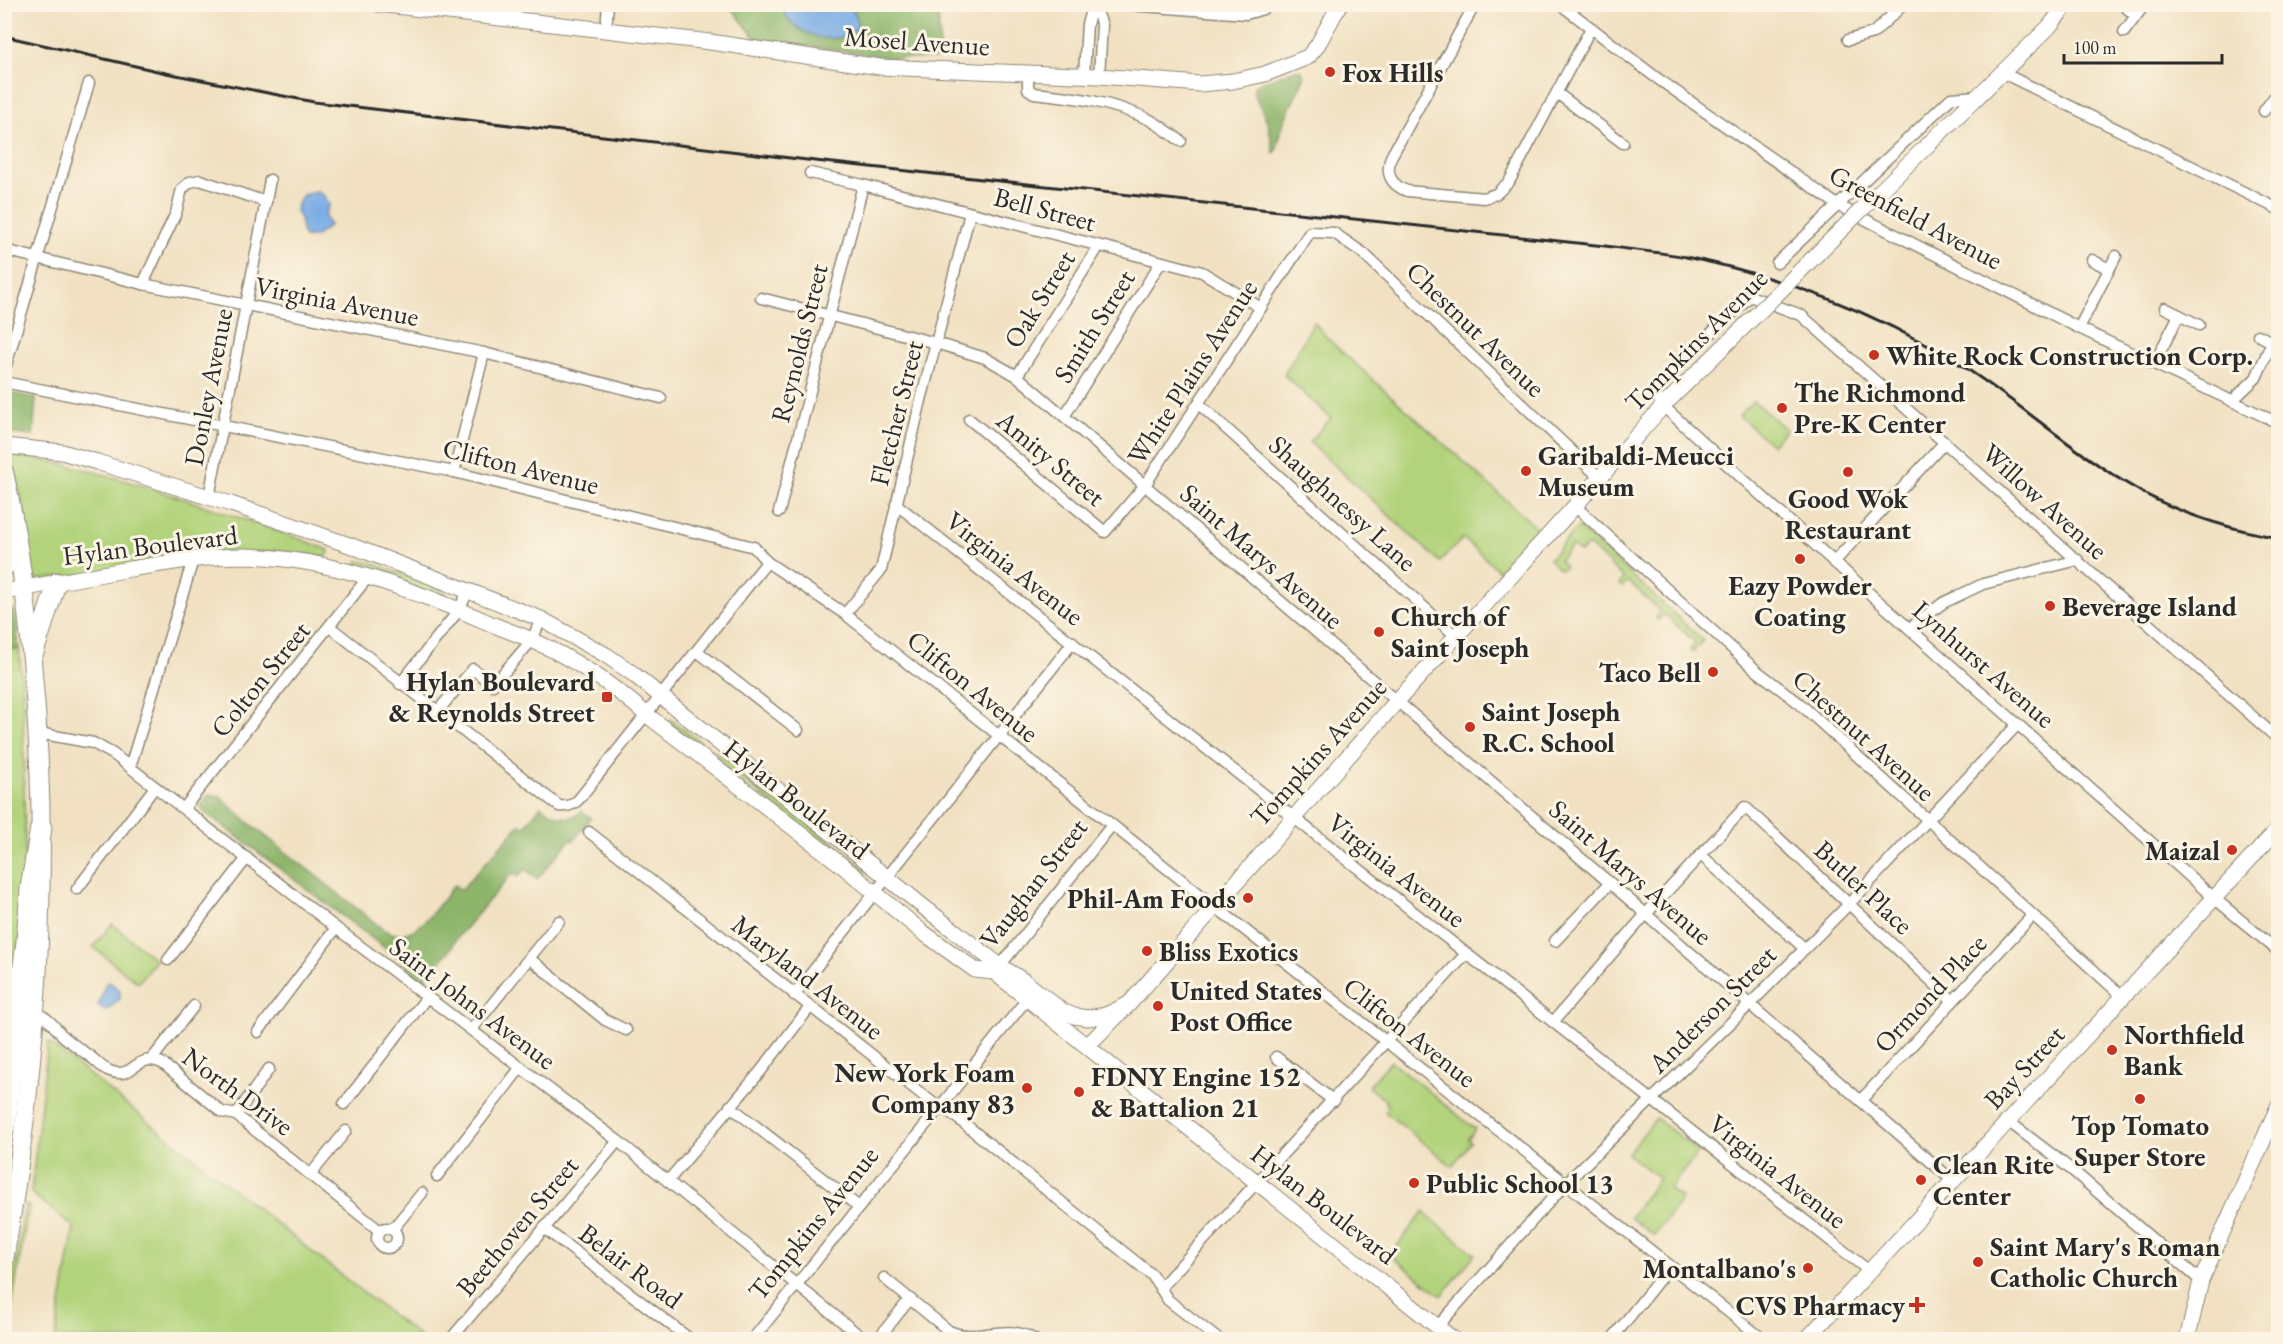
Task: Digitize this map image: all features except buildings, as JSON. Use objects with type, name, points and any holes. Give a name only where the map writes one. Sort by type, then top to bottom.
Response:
[{"type":"highway","points":[[4,1127],[27,941],[31,888],[41,828]]},
{"type":"main road","name":"Mosel Avenue","points":[[378,4],[710,42],[880,67],[1091,76],[1200,84],[1233,81],[1265,74],[1308,57],[1317,46],[1340,4]]},
{"type":"main road","name":"Tompkins Avenue","points":[[1087,1046],[1129,1004],[1397,701],[1663,406],[2049,27],[2067,4]]},
{"type":"main road","name":"Hylan Boulevard","points":[[4,446],[71,454],[209,497],[352,546],[541,619],[606,655],[746,762],[997,969],[1027,999],[1454,1340]]},
{"type":"main road","points":[[4,472],[24,588],[32,661],[38,733],[41,828],[41,904],[35,1031],[20,1161],[4,1260]]},
{"type":"main road","points":[[4,568],[17,541]]},
{"type":"main road","name":"Hylan Boulevard","points":[[4,592],[193,560],[258,557],[299,562],[369,576],[459,610],[532,640],[588,669],[626,696],[921,931],[975,970],[997,969]]},
{"type":"main road","points":[[32,661],[57,582]]},
{"type":"main road","name":"Bay Street","points":[[1806,1340],[2278,829]]},
{"type":"main road","points":[[997,969],[1024,981],[1068,1014],[1088,1018],[1097,1017],[1129,1004]]},
{"type":"main road","points":[[2187,1340],[2200,1281],[2278,1107]]},
{"type":"street","points":[[606,30],[608,4]]},
{"type":"street","points":[[1091,76],[1102,25],[1094,4]]},
{"type":"street","points":[[1116,4],[1243,9],[1263,9],[1267,4]]},
{"type":"street","points":[[1475,4],[1391,157],[1388,167],[1389,176],[1397,188],[1407,191],[1484,198],[1496,194],[1509,182],[1591,28]]},
{"type":"street","name":"Greenfield Avenue","points":[[1560,4],[1654,76],[1839,206],[2079,328],[2278,423]]},
{"type":"street","points":[[1848,40],[1873,33],[1904,4]]},
{"type":"street","points":[[2122,4],[2136,16]]},
{"type":"street","points":[[2124,32],[2145,4]]},
{"type":"street","points":[[2273,4],[2278,9]]},
{"type":"street","points":[[2001,72],[2278,209]]},
{"type":"street","points":[[1028,73],[1028,89],[1034,93],[1087,99],[1119,108],[1152,121],[1182,141]]},
{"type":"street","points":[[4,372],[89,83]]},
{"type":"street","points":[[2264,111],[2278,92]]},
{"type":"street","points":[[1557,93],[1623,143]]},
{"type":"street","points":[[1777,263],[1951,98],[1977,96]]},
{"type":"street","name":"Bell Street","points":[[810,173],[1202,272],[1261,308]]},
{"type":"street","points":[[143,284],[176,213],[182,189],[190,182],[200,180],[266,202]]},
{"type":"street","name":"Donley Avenue","points":[[209,497],[270,180]]},
{"type":"street","name":"Reynolds Street","points":[[779,512],[863,185]]},
{"type":"street","name":"Fletcher Street","points":[[845,614],[880,570],[970,213]]},
{"type":"street","name":"White Plains Avenue","points":[[1105,532],[1145,485],[1310,232]]},
{"type":"street","name":"Chestnut Avenue","points":[[1310,232],[1334,232],[1363,253],[1600,478]]},
{"type":"street","name":"Oak Street","points":[[1017,376],[1099,246]]},
{"type":"street","name":"Virginia Avenue","points":[[4,250],[143,284],[484,353],[661,398]]},
{"type":"street","points":[[2079,328],[2116,256]]},
{"type":"street","points":[[2092,260],[2109,269]]},
{"type":"street","name":"Smith Street","points":[[1065,415],[1161,262]]},
{"type":"street","name":"Willow Avenue","points":[[1663,406],[1657,396],[1658,384],[1750,296],[1801,315],[2278,739]]},
{"type":"street","name":"Saint Marys Avenue","points":[[761,298],[936,343],[985,358],[1017,376],[1953,1180]]},
{"type":"street","points":[[2165,308],[2199,326]]},
{"type":"street","points":[[2154,364],[2179,315]]},
{"type":"street","points":[[2232,401],[2256,378],[2275,344],[2258,335]]},
{"type":"street","points":[[454,472],[484,353]]},
{"type":"street","name":"Clifton Avenue","points":[[4,381],[454,472],[754,547],[767,562],[845,614],[1764,1340]]},
{"type":"street","name":"Shaughnessy Lane","points":[[1199,404],[1457,637]]},
{"type":"street","name":"Lynhurst Avenue","points":[[1663,406],[1834,562],[2214,898],[2278,951]]},
{"type":"street","name":"Amity Street","points":[[969,419],[1105,532]]},
{"type":"street","points":[[1834,562],[1944,442]]},
{"type":"street","name":"Virginia Avenue","points":[[896,504],[1869,1271]]},
{"type":"street","name":"Chestnut Avenue","points":[[1575,506],[1757,671],[1799,703],[1927,822],[2123,997]]},
{"type":"street","points":[[130,767],[193,560]]},
{"type":"street","points":[[1910,628],[1943,603],[1983,584],[2078,560]]},
{"type":"street","points":[[330,627],[559,806],[571,806],[579,800],[661,698],[767,562]]},
{"type":"street","name":"Colton Street","points":[[184,808],[369,576]]},
{"type":"street","points":[[400,684],[459,610],[468,591]]},
{"type":"street","points":[[437,712],[473,669],[493,685],[532,640],[541,619]]},
{"type":"street","points":[[794,995],[1073,642]]},
{"type":"street","points":[[697,651],[798,730]]},
{"type":"street","name":"Anderson Street","points":[[1438,1326],[1566,1183],[1849,904],[2018,724]]},
{"type":"street","name":"Saint Johns Avenue","points":[[38,733],[93,743],[113,754],[336,928],[618,1141],[865,1340]]},
{"type":"street","points":[[77,889],[155,787]]},
{"type":"street","name":"Butler Place","points":[[1701,855],[1745,807],[1953,1001]]},
{"type":"street","name":"Vaughan Street","points":[[997,969],[1112,825]]},
{"type":"street","name":"Maryland Avenue","points":[[589,832],[810,1008],[938,1107],[951,1113],[1152,1275],[1168,1300],[1219,1340]]},
{"type":"street","points":[[1553,1022],[1646,914],[1701,855],[1804,948]]},
{"type":"street","points":[[168,960],[247,858]]},
{"type":"street","points":[[1555,941],[1610,884]]},
{"type":"street","name":"Ormond Place","points":[[1861,1100],[2032,916]]},
{"type":"street","points":[[472,1029],[559,921]]},
{"type":"street","points":[[258,1032],[336,928]]},
{"type":"street","points":[[1160,1288],[1467,954]]},
{"type":"street","points":[[529,958],[605,1020],[626,1030]]},
{"type":"street","points":[[344,1104],[428,997]]},
{"type":"street","name":"Tompkins Avenue","points":[[752,1340],[1027,999]]},
{"type":"street","points":[[152,1059],[194,1006]]},
{"type":"street","points":[[668,1181],[760,1072],[810,1008]]},
{"type":"street","name":"North Drive","points":[[36,1012],[53,1023],[60,1033],[108,1071],[119,1074],[128,1072],[145,1060],[152,1059],[162,1063],[222,1112],[236,1115],[380,1231],[377,1241],[380,1246],[392,1247],[396,1242],[396,1236],[392,1230]]},
{"type":"street","points":[[35,1031],[60,1033]]},
{"type":"street","points":[[1276,1057],[1334,1101]]},
{"type":"street","points":[[437,1176],[520,1067]]},
{"type":"street","points":[[236,1115],[270,1069]]},
{"type":"street","points":[[730,1107],[859,1207]]},
{"type":"street","points":[[2008,1121],[2072,1170],[2200,1281]]},
{"type":"street","points":[[310,1174],[346,1131]]},
{"type":"street","name":"Beethoven Street","points":[[450,1340],[618,1141]]},
{"type":"street","points":[[380,1231],[385,1228],[392,1230],[422,1193]]},
{"type":"street","name":"Belair Road","points":[[544,1228],[691,1340]]},
{"type":"street","points":[[1611,1340],[1670,1266]]},
{"type":"street","points":[[884,1278],[957,1335],[969,1336],[1011,1331],[1023,1332],[1035,1340]]},
{"type":"street","points":[[877,1340],[910,1299]]},
{"type":"green space","points":[[729,5],[779,5],[805,32],[820,37],[841,38],[856,15],[848,5],[938,5],[940,59],[893,58],[756,39]]},
{"type":"green space","points":[[1295,70],[1302,71],[1304,78],[1284,121],[1274,153],[1268,123],[1254,93],[1254,87]]},
{"type":"green space","points":[[1314,322],[1328,339],[1538,529],[1499,571],[1463,538],[1440,562],[1309,442],[1331,418],[1284,375]]},
{"type":"green space","points":[[4,392],[36,398],[33,436],[5,433]]},
{"type":"green space","points":[[1753,401],[1786,429],[1772,445],[1739,416]]},
{"type":"green space","points":[[14,456],[69,465],[156,490],[329,550],[327,557],[275,551],[36,580],[33,575],[12,459]]},
{"type":"green space","points":[[1578,527],[1703,640],[1693,652],[1690,650],[1695,642],[1664,614],[1658,620],[1656,618],[1660,611],[1628,581],[1622,587],[1619,585],[1624,578],[1589,545],[1580,552],[1572,546],[1559,560],[1565,566],[1563,569],[1559,569],[1549,559]]},
{"type":"green space","points":[[358,561],[372,563],[446,591],[444,600],[361,568],[356,564]]},
{"type":"green space","points":[[11,608],[15,614],[19,649],[5,649],[5,609]]},
{"type":"green space","points":[[4,649],[19,649],[23,694],[25,861],[5,1070]]},
{"type":"green space","points":[[671,720],[732,763],[867,870],[866,872],[827,846],[668,723]]},
{"type":"green space","points":[[209,794],[220,797],[380,928],[398,934],[408,933],[426,920],[454,885],[461,890],[520,824],[524,827],[541,806],[561,817],[572,817],[582,811],[591,818],[537,879],[525,869],[518,877],[512,873],[452,944],[453,946],[427,978],[423,978],[416,975],[402,961],[202,810],[200,805]]},
{"type":"green space","points":[[112,924],[156,960],[138,983],[93,947]]},
{"type":"green space","points":[[48,1042],[423,1339],[55,1339],[74,1227],[31,1193]]},
{"type":"green space","points":[[1391,1061],[1475,1129],[1468,1139],[1471,1142],[1452,1166],[1385,1112],[1389,1107],[1385,1104],[1386,1101],[1368,1087]]},
{"type":"green space","points":[[1656,1118],[1699,1152],[1669,1189],[1682,1199],[1654,1236],[1630,1217],[1659,1178],[1627,1154]]},
{"type":"green space","points":[[25,1205],[29,1207],[5,1339],[5,1325]]},
{"type":"green space","points":[[1423,1212],[1475,1254],[1442,1296],[1390,1255]]},
{"type":"water","points":[[779,5],[848,5],[856,16],[856,30],[841,37],[816,36],[793,24]]},
{"type":"water","points":[[318,191],[330,204],[325,214],[330,225],[316,236],[304,237],[296,211],[297,204],[303,195]]},
{"type":"water","points":[[108,981],[120,990],[120,999],[106,1011],[98,1005]]},
{"type":"railway","points":[[4,36],[166,73],[314,102],[824,162],[1605,246],[1686,257],[1791,285],[1893,327],[1978,376],[2082,454],[2144,493],[2199,518],[2278,538]]},
{"type":"place","name":"Fox Hills","points":[[1330,72]]},
{"type":"place","name":"White Rock Construction Corp.","points":[[1874,355]]},
{"type":"place","name":"The Richmond Pre-K Center","points":[[1782,408]]},
{"type":"place","name":"Garibaldi-Meucci Museum","points":[[1526,471]]},
{"type":"place","name":"Good Wok Restaurant","points":[[1848,472]]},
{"type":"place","name":"Eazy Powder Coating","points":[[1800,559]]},
{"type":"place","name":"Beverage Island","points":[[2050,606]]},
{"type":"place","name":"Church of Saint Joseph","points":[[1379,632]]},
{"type":"place","name":"Taco Bell","points":[[1713,672]]},
{"type":"place","name":"Hylan Boulevard & Reynolds Street","points":[[607,697]]},
{"type":"place","name":"Saint Joseph R.C. School","points":[[1470,727]]},
{"type":"place","name":"Maizal","points":[[2232,850]]},
{"type":"place","name":"Phil-Am Foods","points":[[1248,898]]},
{"type":"place","name":"Bliss Exotics","points":[[1147,951]]},
{"type":"place","name":"United States Post Office","points":[[1158,1006]]},
{"type":"place","name":"Northfield Bank","points":[[2112,1050]]},
{"type":"place","name":"New York Foam Company 83","points":[[1027,1088]]},
{"type":"place","name":"FDNY Engine 152 & Battalion 21","points":[[1079,1092]]},
{"type":"place","name":"Top Tomato Super Store","points":[[2140,1099]]},
{"type":"place","name":"Clean Rite Center","points":[[1921,1180]]},
{"type":"place","name":"Public School 13","points":[[1414,1183]]},
{"type":"place","name":"Saint Mary's Roman Catholic Church","points":[[1978,1262]]},
{"type":"place","name":"Montalbano's","points":[[1808,1268]]},
{"type":"place","name":"CVS Pharmacy","points":[[1917,1305]]}]
